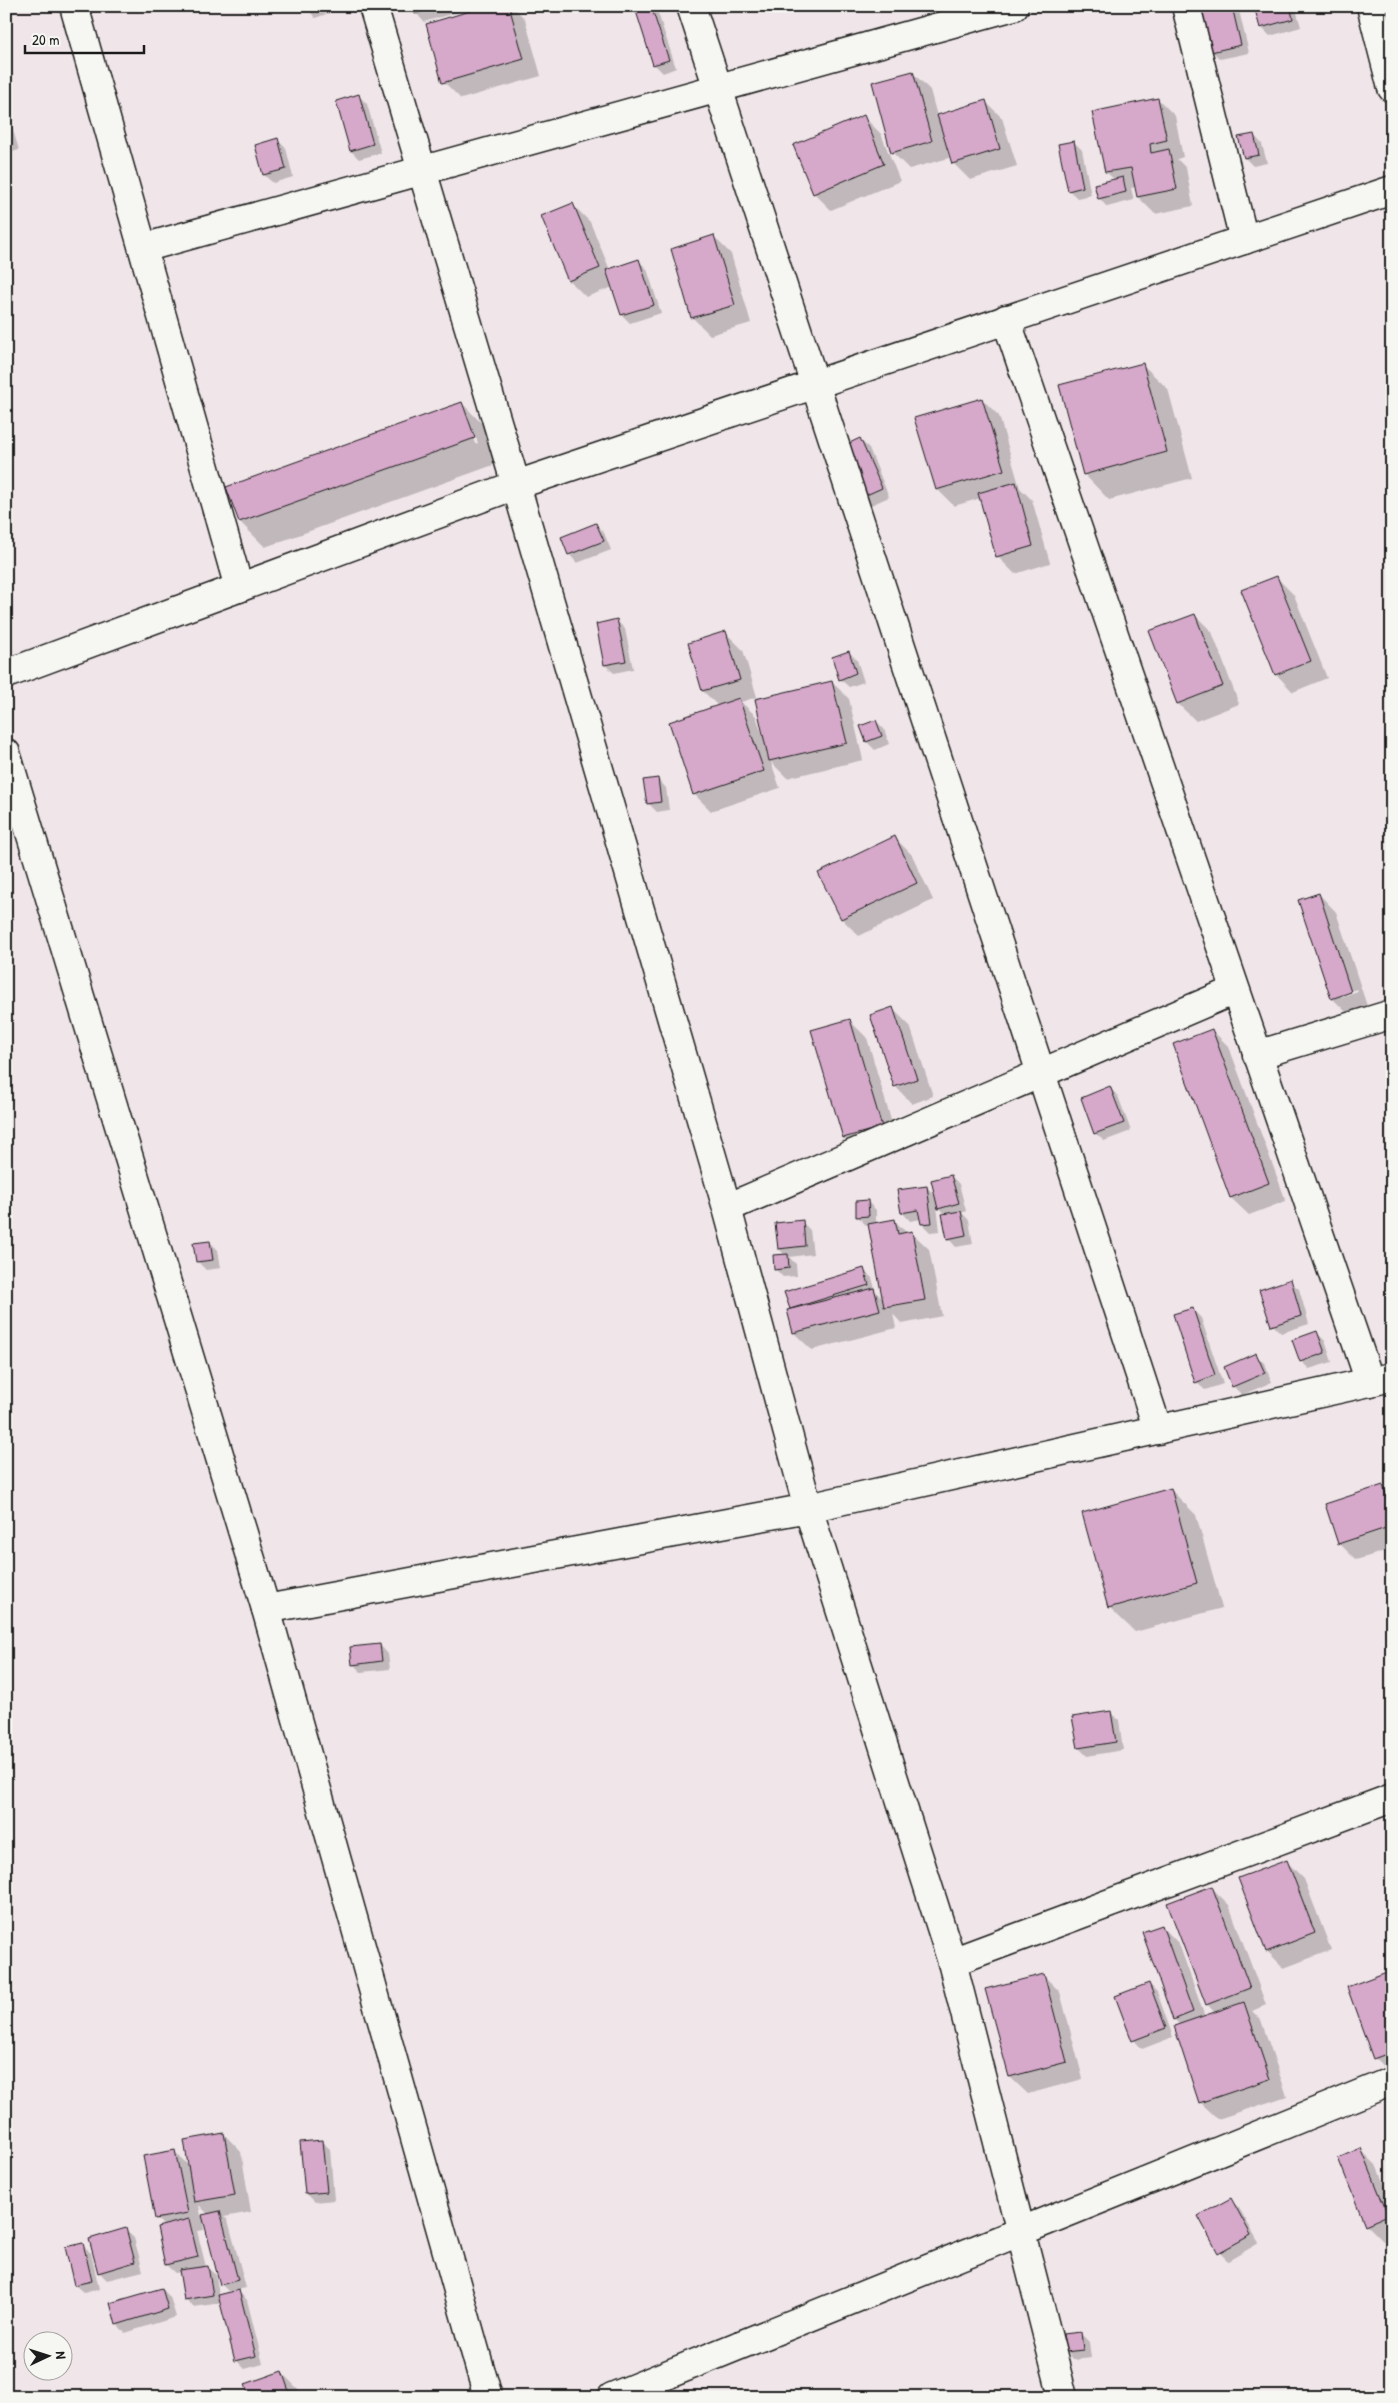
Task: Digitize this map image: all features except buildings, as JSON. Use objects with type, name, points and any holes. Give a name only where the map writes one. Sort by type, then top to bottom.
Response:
[{"type":"street","points":[[74,6],[239,588]]},
{"type":"street","points":[[373,6],[516,485],[727,1208],[808,1508],[952,1962],[1063,2397]]},
{"type":"street","points":[[691,6],[1158,1430]]},
{"type":"street","points":[[143,248],[1014,6]]},
{"type":"street","points":[[1186,6],[1244,240]]},
{"type":"street","points":[[1371,6],[1392,88]]},
{"type":"street","points":[[6,674],[516,485],[1392,190]]},
{"type":"street","points":[[266,1609],[808,1508],[1381,1379],[1257,1055],[1006,319]]},
{"type":"street","points":[[6,753],[266,1609],[488,2397]]},
{"type":"street","points":[[727,1208],[1236,990]]},
{"type":"street","points":[[1257,1055],[1392,1014]]},
{"type":"street","points":[[952,1962],[1392,1798]]},
{"type":"street","points":[[612,2397],[1392,2081]]}]
